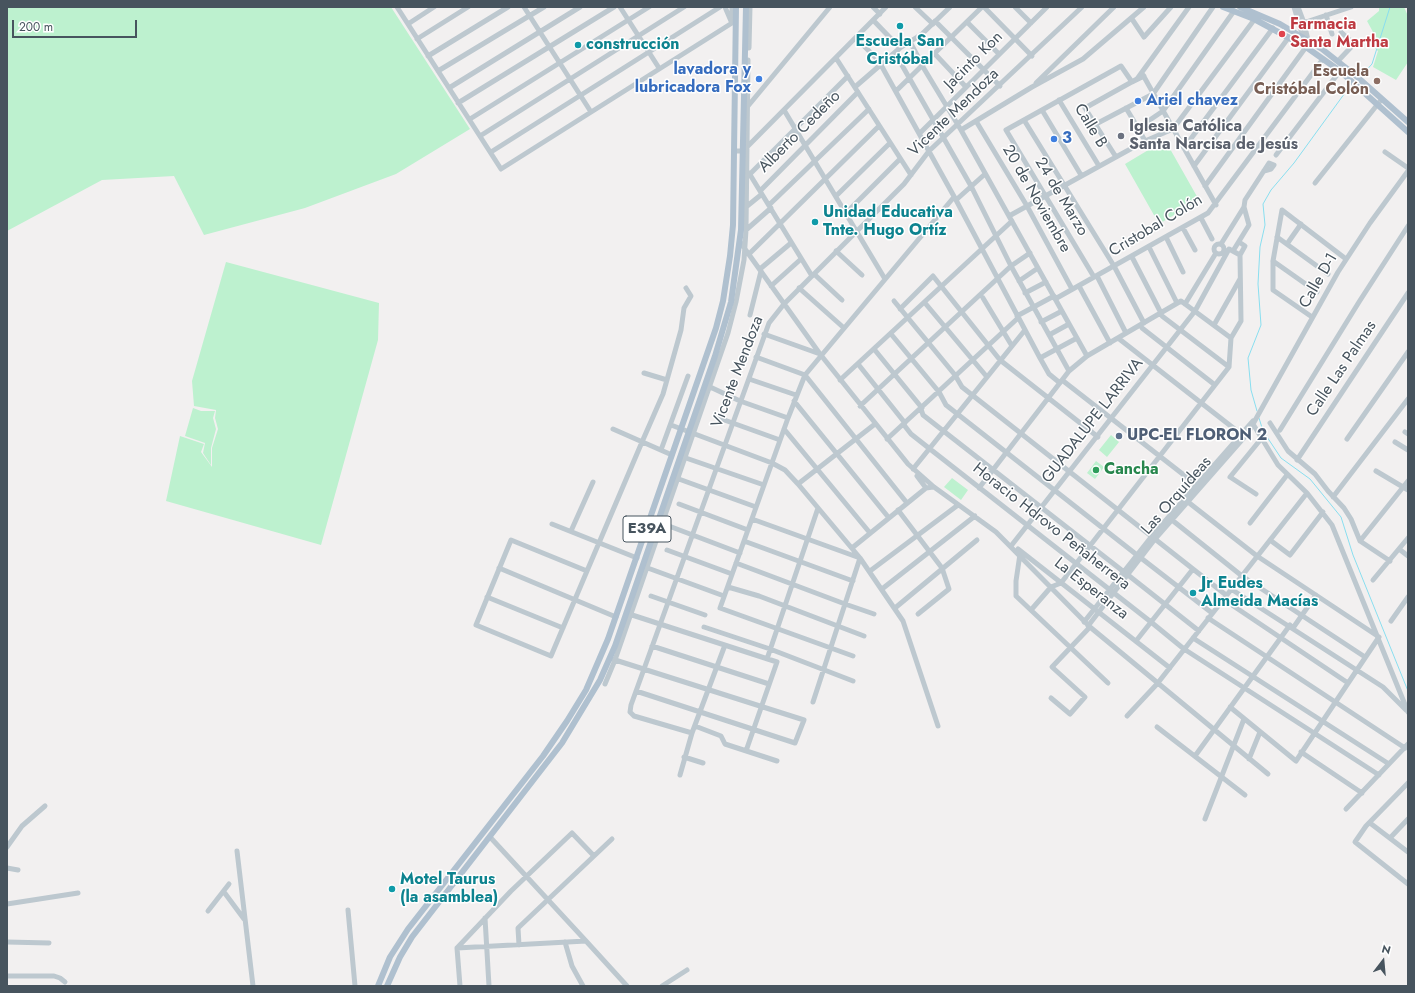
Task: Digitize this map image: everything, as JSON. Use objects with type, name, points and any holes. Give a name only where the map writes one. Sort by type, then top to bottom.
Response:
[{"type":"main road","name":"E39A","points":[[378,986],[390,957],[405,934],[543,756],[568,721],[593,674],[616,617],[716,328],[726,284],[733,225],[733,23],[736,7]]},
{"type":"main road","name":"E39A","points":[[387,986],[394,968],[412,937],[562,744],[612,659],[629,614],[707,385],[729,311],[744,208],[746,7]]},
{"type":"main road","points":[[1223,7],[1273,28],[1304,46],[1340,71],[1379,103],[1408,122]]},
{"type":"main road","points":[[1240,7],[1259,14],[1306,39],[1338,61],[1408,132]]},
{"type":"street","points":[[398,7],[501,169],[659,68],[733,23]]},
{"type":"street","points":[[408,24],[434,7]]},
{"type":"street","points":[[417,38],[468,7]]},
{"type":"street","points":[[428,56],[508,7]]},
{"type":"street","points":[[524,7],[591,112]]},
{"type":"street","points":[[438,71],[544,7]]},
{"type":"street","points":[[449,88],[580,7]]},
{"type":"street","points":[[458,103],[614,7]]},
{"type":"street","points":[[620,7],[659,68]]},
{"type":"street","points":[[470,119],[649,7]]},
{"type":"street","points":[[480,136],[684,7]]},
{"type":"street","points":[[491,152],[720,7]]},
{"type":"street","points":[[724,7],[733,23]]},
{"type":"street","points":[[732,7],[733,23]]},
{"type":"street","points":[[749,48],[750,7]]},
{"type":"street","points":[[746,108],[830,7]]},
{"type":"street","points":[[873,7],[880,14]]},
{"type":"street","points":[[734,151],[745,149],[886,7]]},
{"type":"street","points":[[915,7],[952,38],[1000,86]]},
{"type":"street","name":"Alberto Cedeño","points":[[855,87],[900,48],[934,23],[949,7]]},
{"type":"street","points":[[896,91],[923,67],[983,7],[1032,56]]},
{"type":"street","points":[[1015,7],[1031,23]]},
{"type":"street","name":"Jacinto Kon","points":[[920,133],[1046,7]]},
{"type":"street","name":"Vicente Mendoza","points":[[692,733],[634,716],[630,708],[764,334],[772,318],[799,288],[911,175],[929,151],[1032,56],[1082,7]]},
{"type":"street","points":[[961,130],[1041,80],[1114,7]]},
{"type":"street","points":[[1041,80],[1084,59],[1132,19],[1144,7]]},
{"type":"street","points":[[1132,19],[1144,37],[1171,7]]},
{"type":"street","points":[[1116,156],[1085,108],[1132,82],[1143,74],[1189,7]]},
{"type":"street","points":[[1096,124],[1153,93],[1213,7]]},
{"type":"street","points":[[1294,7],[1302,23]]},
{"type":"street","points":[[1205,186],[1304,46],[1306,39],[1298,7]]},
{"type":"street","points":[[1302,23],[1351,7]]},
{"type":"street","points":[[1138,128],[1163,111],[1234,11]]},
{"type":"street","points":[[840,380],[925,303],[996,234],[1010,218],[1044,196],[1116,156],[1173,129],[1259,14]]},
{"type":"street","points":[[1326,15],[1332,34]]},
{"type":"street","points":[[873,20],[900,48]]},
{"type":"street","points":[[968,22],[999,54]]},
{"type":"street","points":[[1184,148],[1273,28]]},
{"type":"street","points":[[1338,61],[1354,44],[1341,32]]},
{"type":"street","points":[[1194,166],[1289,37]]},
{"type":"street","points":[[856,38],[881,65],[896,91],[1049,374],[1161,456],[1198,487]]},
{"type":"street","points":[[910,42],[923,67],[961,130],[1087,356]]},
{"type":"street","points":[[895,53],[945,137],[996,234],[1011,266],[1069,371]]},
{"type":"street","points":[[935,54],[966,87]]},
{"type":"street","points":[[836,58],[911,175]]},
{"type":"street","name":"Cristobal Colón","points":[[887,439],[1018,317],[1033,307],[1079,286],[1201,218],[1216,204],[1324,59]]},
{"type":"street","points":[[746,108],[748,60]]},
{"type":"street","points":[[1132,82],[1121,66],[1024,120],[1114,266],[1143,326],[1215,385]]},
{"type":"street","points":[[1276,156],[1340,71]]},
{"type":"street","points":[[1143,74],[1216,204]]},
{"type":"street","points":[[748,174],[848,76]]},
{"type":"street","name":"Alberto Cedeño","points":[[744,208],[761,192],[805,144],[858,92]]},
{"type":"street","name":"Calle B","points":[[1059,100],[1099,166]]},
{"type":"street","points":[[1315,183],[1379,103]]},
{"type":"street","points":[[1126,108],[1145,141]]},
{"type":"street","points":[[746,230],[869,109]]},
{"type":"street","points":[[784,110],[885,279]]},
{"type":"street","points":[[1042,110],[1081,176]]},
{"type":"street","name":"24 de Marzo","points":[[1024,120],[1006,130],[1044,196],[1095,276],[1126,333]]},
{"type":"street","name":"20 de Noviembre","points":[[976,122],[1027,206],[1072,289]]},
{"type":"street","points":[[750,254],[879,126]]},
{"type":"street","points":[[734,141],[745,149],[748,174],[744,208],[746,230],[745,248],[740,286],[732,320],[707,385],[740,401],[788,418]]},
{"type":"street","points":[[836,196],[890,143]]},
{"type":"street","points":[[1385,152],[1408,169]]},
{"type":"street","points":[[846,213],[900,159]]},
{"type":"street","name":"Calle D-1","points":[[1253,422],[1346,259],[1408,169]]},
{"type":"street","points":[[1233,251],[1249,225],[1244,207],[1245,200],[1264,171]]},
{"type":"street","points":[[748,174],[761,192],[801,259],[813,275],[842,300]]},
{"type":"street","points":[[853,656],[720,608],[795,398],[805,375],[955,198],[985,174]]},
{"type":"street","points":[[1216,253],[1214,246],[1221,244],[1244,207]]},
{"type":"street","points":[[1312,317],[1273,290],[1273,261],[1282,210],[1346,259]]},
{"type":"street","points":[[1201,218],[1212,239]]},
{"type":"street","points":[[1287,244],[1301,224]]},
{"type":"street","points":[[1280,430],[1408,226]]},
{"type":"street","points":[[1184,228],[1195,250]]},
{"type":"street","points":[[1166,237],[1183,272]]},
{"type":"street","points":[[1277,237],[1328,274]]},
{"type":"street","points":[[740,242],[821,355],[926,488]]},
{"type":"street","points":[[1031,610],[1051,587],[1061,583],[1229,367],[1231,338],[1241,321],[1240,255],[1245,246],[1239,242]]},
{"type":"street","points":[[750,315],[761,270],[791,243]]},
{"type":"street","points":[[1221,244],[1225,252]]},
{"type":"street","points":[[1148,247],[1177,303]]},
{"type":"street","points":[[1216,253],[1225,252],[1229,249],[1240,255]]},
{"type":"street","points":[[836,251],[862,275]]},
{"type":"street","name":"GUADALUPE LARRIVA","points":[[1012,545],[1070,473],[1195,311],[1225,252]]},
{"type":"street","points":[[860,406],[1011,266],[1030,253]]},
{"type":"street","points":[[1186,304],[1216,253]]},
{"type":"street","points":[[1132,256],[1161,314],[1229,367]]},
{"type":"street","points":[[771,286],[801,259]]},
{"type":"street","points":[[1273,261],[1317,292]]},
{"type":"street","points":[[1019,280],[1038,268]]},
{"type":"street","points":[[900,309],[933,276],[1000,360],[1098,437]]},
{"type":"street","points":[[1214,325],[1241,278]]},
{"type":"street","points":[[1026,293],[1046,282]]},
{"type":"street","points":[[1079,286],[1110,343]]},
{"type":"street","points":[[587,571],[510,540],[476,625],[551,656],[661,399],[682,330],[684,308],[691,296],[686,288]]},
{"type":"street","points":[[799,288],[844,328]]},
{"type":"street","name":"Calle Las Palmas","points":[[1297,460],[1408,293]]},
{"type":"street","points":[[983,298],[1012,346]]},
{"type":"street","points":[[894,301],[929,343],[962,387],[972,396],[1154,538],[1225,597],[1348,683]]},
{"type":"street","points":[[979,488],[1069,371],[1087,356],[1126,333],[1143,326],[1181,301],[1231,338]]},
{"type":"street","points":[[925,303],[987,377]]},
{"type":"street","points":[[1041,322],[1062,311]]},
{"type":"street","points":[[1049,335],[1069,324]]},
{"type":"street","points":[[914,469],[1024,330]]},
{"type":"street","points":[[764,334],[821,355]]},
{"type":"street","points":[[891,334],[939,392],[946,405],[1212,613]]},
{"type":"street","points":[[1040,358],[1077,338]]},
{"type":"street","points":[[1118,338],[1241,434]]},
{"type":"street","points":[[874,349],[921,408],[923,415],[1199,630]]},
{"type":"street","points":[[1347,439],[1408,352]]},
{"type":"street","points":[[756,357],[805,375],[907,503]]},
{"type":"street","name":"Horacio Hdrovo Peñaherrera","points":[[858,364],[879,389],[911,434],[979,488],[1184,649],[1379,775]]},
{"type":"street","points":[[644,372],[667,380]]},
{"type":"street","points":[[662,450],[688,376]]},
{"type":"street","points":[[748,379],[795,398],[837,454],[889,518]]},
{"type":"street","points":[[681,397],[691,401]]},
{"type":"street","points":[[1333,497],[1408,399]]},
{"type":"street","points":[[716,417],[780,440]]},
{"type":"street","points":[[1253,422],[1260,438],[1278,465],[1306,493],[1323,512],[1332,525],[1379,637],[1408,712]]},
{"type":"street","name":"Las Orquídeas","points":[[1052,698],[1070,714],[1085,697],[1052,667],[1071,648],[1139,556],[1241,434],[1253,422]]},
{"type":"street","name":"Las Orquídeas","points":[[1154,538],[1188,502],[1198,487],[1246,436],[1253,422]]},
{"type":"street","points":[[1270,423],[1284,446],[1297,460],[1315,474],[1348,514],[1360,541],[1390,560]]},
{"type":"street","points":[[798,484],[874,424]]},
{"type":"street","points":[[671,425],[772,463],[785,470],[798,484],[870,571],[906,627],[938,726]]},
{"type":"street","points":[[613,429],[672,455]]},
{"type":"street","points":[[784,429],[870,533]]},
{"type":"street","points":[[1256,494],[1230,477],[1260,438]]},
{"type":"street","points":[[1395,442],[1408,450]]},
{"type":"street","points":[[683,457],[764,485]]},
{"type":"street","name":"La Esperanza","points":[[908,464],[934,488],[996,532],[1170,668]]},
{"type":"street","points":[[1376,470],[1406,488]]},
{"type":"street","points":[[1250,523],[1287,474]]},
{"type":"street","points":[[675,478],[756,507]]},
{"type":"street","points":[[1360,541],[1406,488],[1408,480]]},
{"type":"street","points":[[571,531],[594,482]]},
{"type":"street","points":[[852,548],[926,488],[934,488]]},
{"type":"street","points":[[1128,716],[1170,668],[1306,493]]},
{"type":"street","points":[[1188,502],[1257,556],[1379,637]]},
{"type":"street","points":[[679,504],[748,530]]},
{"type":"street","points":[[870,571],[958,504]]},
{"type":"street","points":[[767,659],[776,628],[818,508]]},
{"type":"street","points":[[898,510],[942,568],[949,589],[918,614]]},
{"type":"street","points":[[1270,540],[1290,555],[1323,512]]},
{"type":"street","points":[[882,589],[975,516]]},
{"type":"street","points":[[752,518],[860,558]]},
{"type":"street","points":[[1172,520],[1242,576],[1365,657]]},
{"type":"street","points":[[660,522],[740,553]]},
{"type":"street","points":[[552,524],[600,542],[636,558]]},
{"type":"street","points":[[1373,580],[1408,538]]},
{"type":"street","points":[[895,608],[977,540]]},
{"type":"street","points":[[744,541],[852,581]]},
{"type":"street","points":[[1399,549],[1408,556]]},
{"type":"street","points":[[667,550],[732,574]]},
{"type":"street","points":[[1021,553],[1087,625],[1268,774]]},
{"type":"street","points":[[1021,553],[1016,581],[1016,596],[1108,683]]},
{"type":"street","points":[[813,702],[860,558]]},
{"type":"street","points":[[736,563],[874,614]]},
{"type":"street","points":[[645,567],[724,596]]},
{"type":"street","points":[[499,568],[616,617]]},
{"type":"street","points":[[1136,641],[1193,569]]},
{"type":"street","points":[[728,586],[864,636]]},
{"type":"street","points":[[1232,589],[1383,687],[1408,712]]},
{"type":"street","points":[[1195,756],[1281,637],[1302,615],[1316,595]]},
{"type":"street","points":[[651,596],[705,615]]},
{"type":"street","points":[[488,597],[563,628]]},
{"type":"street","points":[[1390,621],[1408,597]]},
{"type":"street","points":[[629,614],[777,662],[768,684],[746,751]]},
{"type":"street","points":[[1208,618],[1334,702],[1406,746],[1346,809]]},
{"type":"street","points":[[704,627],[770,649],[823,671],[853,681]]},
{"type":"street","points":[[715,642],[718,632]]},
{"type":"street","points":[[1230,708],[1296,761],[1334,702],[1379,637]]},
{"type":"street","points":[[1193,638],[1389,764]]},
{"type":"street","points":[[680,775],[692,733],[725,645]]},
{"type":"street","points":[[652,646],[768,684]]},
{"type":"street","points":[[605,684],[612,659],[804,720],[795,743],[636,691]]},
{"type":"street","points":[[1205,819],[1244,719]]},
{"type":"street","points":[[695,726],[721,736],[725,744],[777,761]]},
{"type":"street","points":[[1157,727],[1244,796]]},
{"type":"street","points":[[1249,759],[1260,732]]},
{"type":"street","points":[[1301,752],[1362,793]]},
{"type":"street","points":[[684,757],[703,763]]},
{"type":"street","points":[[1408,783],[1370,823],[1355,842],[1408,884]]},
{"type":"street","points":[[7,847],[22,826],[44,806]]},
{"type":"street","points":[[1390,838],[1407,821]]},
{"type":"street","points":[[1370,823],[1408,852]]},
{"type":"street","points":[[460,986],[457,948],[527,876],[572,833],[594,856]]},
{"type":"street","points":[[490,837],[627,986]]},
{"type":"street","points":[[519,945],[518,928],[612,839]]},
{"type":"street","points":[[237,851],[244,920],[248,933],[253,986]]},
{"type":"street","points":[[7,868],[18,870]]},
{"type":"street","points":[[208,911],[229,884]]},
{"type":"street","points":[[224,892],[244,920]]},
{"type":"street","points":[[7,904],[78,893]]},
{"type":"street","points":[[348,910],[355,986]]},
{"type":"street","points":[[485,918],[489,986]]},
{"type":"street","points":[[457,948],[586,941]]},
{"type":"street","points":[[7,942],[49,943]]},
{"type":"street","points":[[565,942],[572,966],[583,986]]},
{"type":"street","points":[[662,986],[687,970]]},
{"type":"street","points":[[7,976],[54,976],[65,982]]},
{"type":"green space","points":[[7,7],[391,7],[470,129],[396,174],[305,208],[204,235],[174,176],[102,180],[7,231]]},
{"type":"green space","points":[[1379,7],[1404,7],[1408,16],[1408,62],[1396,80],[1373,67],[1378,51],[1369,44],[1373,32],[1367,21],[1379,11]]},
{"type":"green space","points":[[1165,140],[1199,200],[1159,224],[1125,164]]},
{"type":"green space","points":[[226,262],[379,303],[378,340],[321,545],[166,501],[180,436],[204,444],[201,452],[212,467],[212,448],[218,429],[215,418],[216,410],[194,406],[192,381]]},
{"type":"green space","points":[[193,408],[201,411],[215,411],[213,418],[216,429],[211,448],[211,465],[203,453],[205,443],[185,436]]},
{"type":"green space","points":[[1111,435],[1119,442],[1107,457],[1099,450]]},
{"type":"green space","name":"Cancha","points":[[1096,461],[1104,467],[1095,479],[1087,473]]},
{"type":"green space","points":[[952,478],[968,490],[961,500],[944,487]]},
{"type":"waterway","points":[[1361,76],[1372,64],[1390,7]]},
{"type":"waterway","points":[[1257,411],[1251,390],[1248,358],[1261,325],[1258,284],[1260,247],[1265,225],[1263,204],[1271,190],[1294,163],[1350,86]]},
{"type":"waterway","points":[[1259,418],[1263,431],[1281,458],[1310,479],[1341,517],[1353,555],[1408,691]]},
{"type":"place","name":"Escuela San Cristóbal","points":[[900,26]]},
{"type":"place","name":"Farmacia Santa Martha","points":[[1282,34]]},
{"type":"place","name":"construcción","points":[[578,45]]},
{"type":"place","name":"lavadora y lubricadora Fox","points":[[759,79]]},
{"type":"place","name":"Escuela Cristóbal Colón","points":[[1377,81]]},
{"type":"place","name":"Ariel chavez","points":[[1138,101]]},
{"type":"place","name":"Iglesia Católica Santa Narcisa de Jesús","points":[[1121,136]]},
{"type":"place","name":"3","points":[[1054,139]]},
{"type":"place","name":"Unidad Educativa Tnte. Hugo Ortíz","points":[[815,222]]},
{"type":"place","name":"UPC-EL FLORON 2","points":[[1119,436]]},
{"type":"place","name":"Cancha","points":[[1096,470]]},
{"type":"place","name":"Jr Eudes Almeida Macías","points":[[1193,593]]},
{"type":"place","name":"Motel Taurus (la asamblea)","points":[[392,889]]}]
